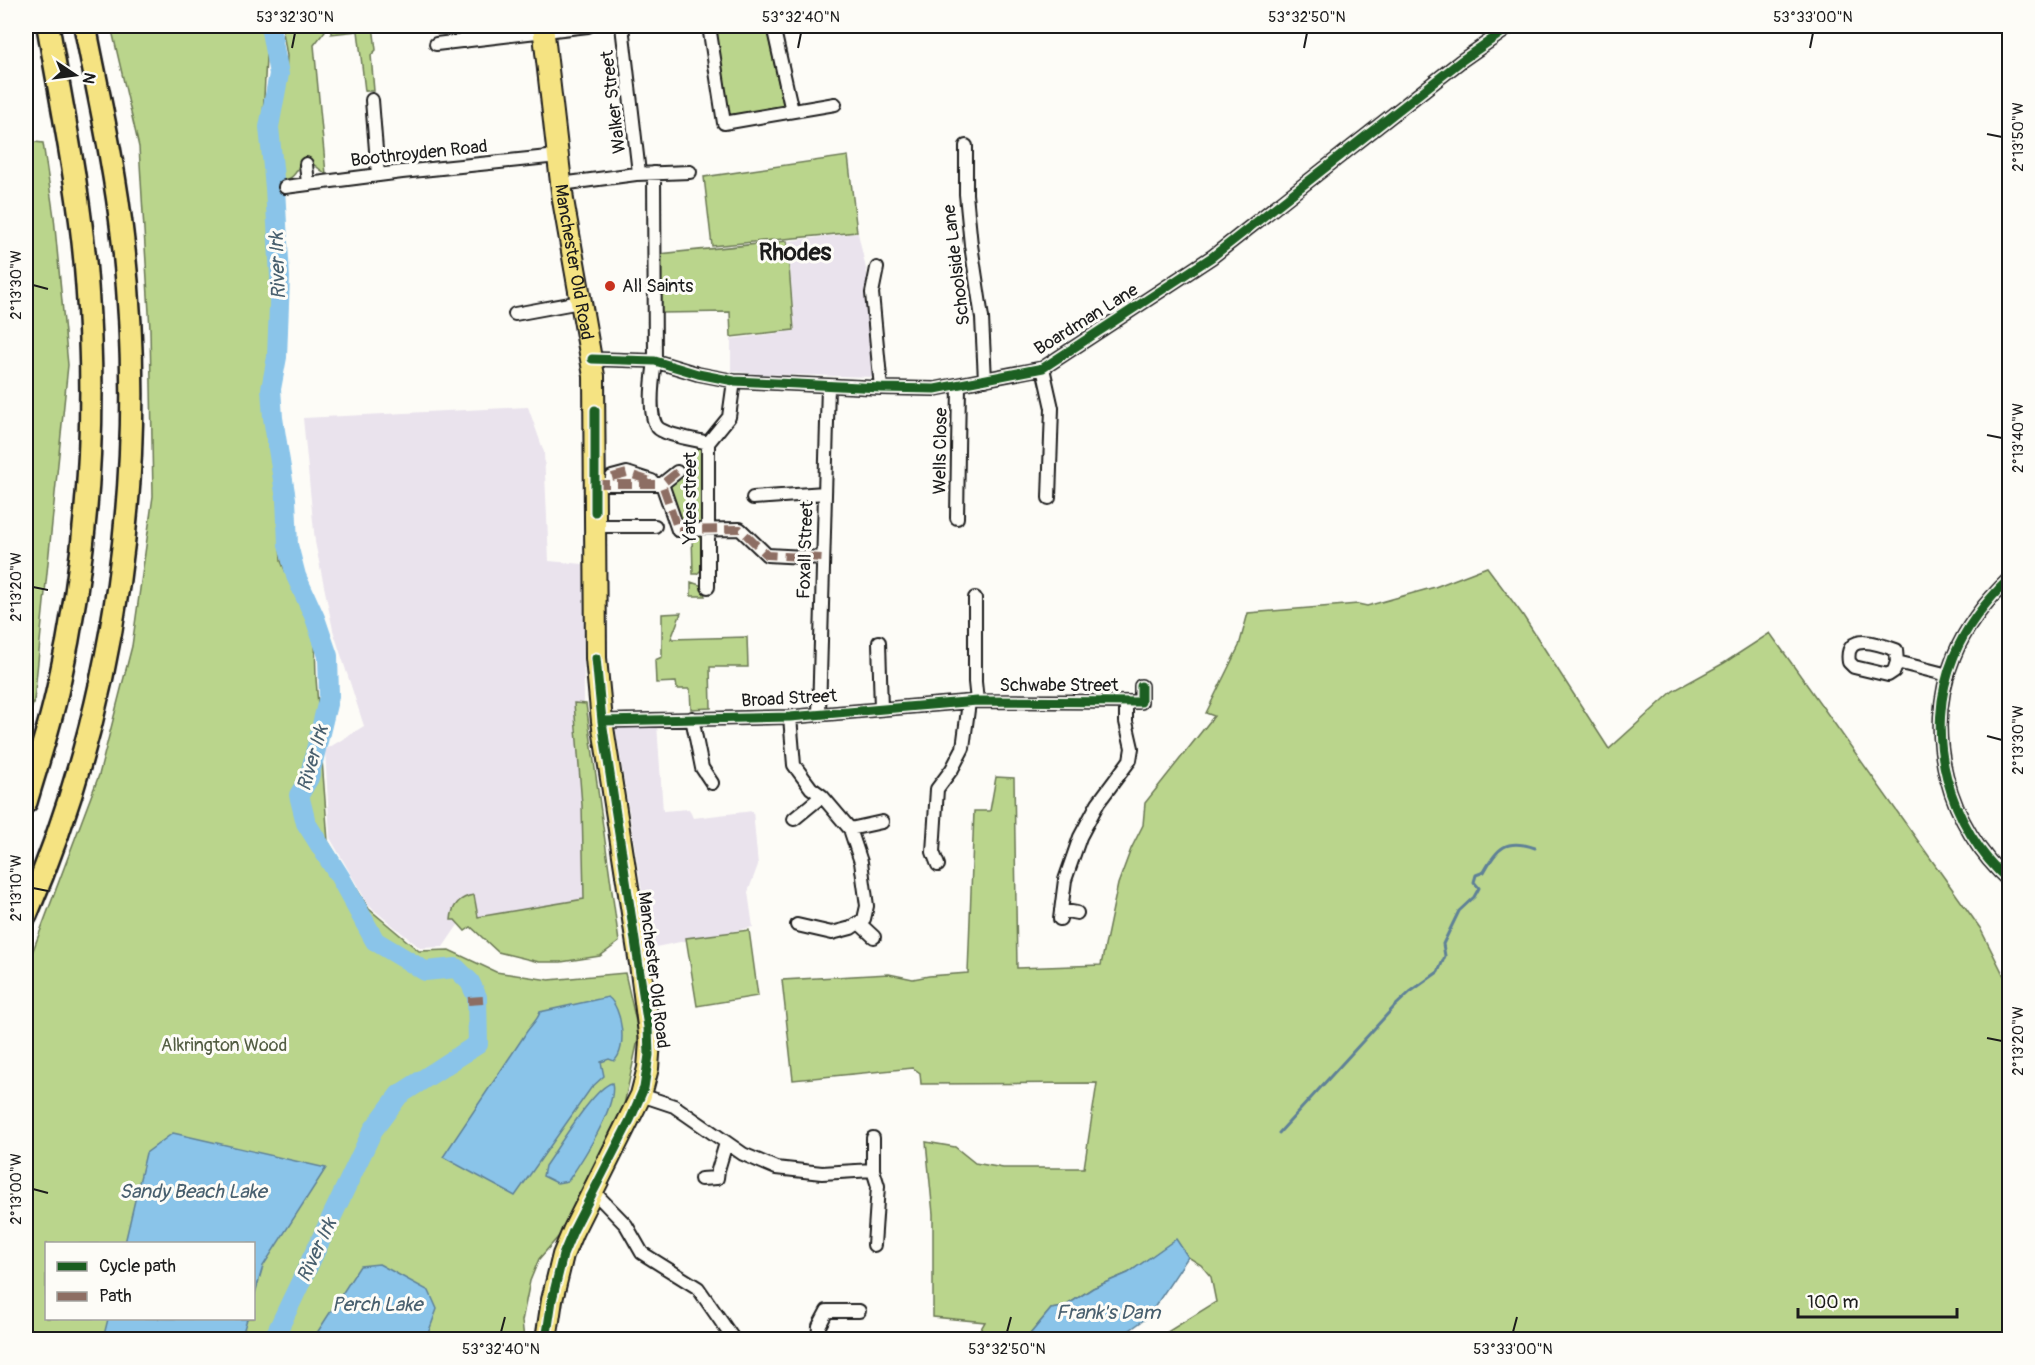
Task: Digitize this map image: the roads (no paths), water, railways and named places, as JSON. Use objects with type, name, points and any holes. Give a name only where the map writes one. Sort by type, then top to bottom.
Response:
[{"type":"highway","points":[[26,802],[58,689],[71,621],[86,509],[91,433],[92,368],[87,284],[77,201],[48,26]]},
{"type":"highway","points":[[26,915],[56,836],[89,729],[106,656],[117,595],[130,468],[132,377],[130,313],[123,240],[108,142],[84,26]]},
{"type":"main road","name":"Manchester Old Road","points":[[543,28],[561,184],[580,302],[592,358],[603,481],[595,526],[596,657],[602,721],[648,1027],[649,1056],[641,1095],[592,1190],[563,1255],[552,1300],[546,1340]]},
{"type":"street","points":[[464,26],[465,41]]},
{"type":"street","points":[[436,44],[543,28],[588,26]]},
{"type":"street","name":"Walker Street","points":[[622,26],[639,174]]},
{"type":"street","points":[[709,26],[724,123],[835,104]]},
{"type":"street","points":[[774,26],[792,111]]},
{"type":"street","name":"Boardman Lane","points":[[592,358],[655,361],[698,374],[734,381],[881,388],[935,389],[1043,368],[1212,257],[1461,61],[1511,26]]},
{"type":"street","points":[[372,100],[378,175]]},
{"type":"street","name":"Schoolside Lane","points":[[966,146],[966,194],[982,318],[985,380]]},
{"type":"street","name":"Boothroyden Road","points":[[285,187],[558,156]]},
{"type":"street","points":[[306,164],[308,184]]},
{"type":"street","points":[[561,184],[639,174],[690,172]]},
{"type":"street","points":[[654,173],[655,361],[652,388],[654,422],[660,430],[708,443]]},
{"type":"street","points":[[877,267],[872,293],[881,388]]},
{"type":"street","points":[[515,314],[580,302]]},
{"type":"street","points":[[1043,368],[1052,408],[1049,498]]},
{"type":"street","name":"Yates street","points":[[708,587],[708,443],[729,417],[734,381]]},
{"type":"street","name":"Wells Close","points":[[957,518],[959,385]]},
{"type":"street","name":"Foxall Street","points":[[819,714],[828,386]]},
{"type":"street","points":[[603,481],[662,484],[677,472]]},
{"type":"street","points":[[603,481],[627,473],[662,484]]},
{"type":"street","points":[[662,484],[678,530],[740,529],[767,555],[823,558]]},
{"type":"street","points":[[753,498],[825,493]]},
{"type":"street","points":[[595,526],[655,526]]},
{"type":"street","points":[[2010,578],[1993,594],[1966,632],[1954,656],[1942,709],[1941,737],[1943,762],[1954,802],[1987,860],[2010,882]]},
{"type":"street","points":[[938,865],[933,852],[937,789],[952,769],[963,748],[973,702],[975,598]]},
{"type":"street","points":[[879,642],[881,709]]},
{"type":"street","points":[[1897,662],[1948,675]]},
{"type":"street","name":"Schwabe Street","points":[[973,702],[1141,702],[1141,686]]},
{"type":"street","name":"Broad Street","points":[[602,721],[790,717],[973,702]]},
{"type":"street","points":[[1077,913],[1060,914],[1065,880],[1080,837],[1098,803],[1130,760],[1132,748],[1126,722],[1126,702]]},
{"type":"street","points":[[790,717],[794,765],[850,829],[861,862],[867,906],[864,919],[851,928],[832,933],[797,925]]},
{"type":"street","points":[[692,718],[702,768],[712,783]]},
{"type":"street","points":[[794,819],[822,796]]},
{"type":"street","points":[[850,829],[882,822]]},
{"type":"street","points":[[859,923],[874,937]]},
{"type":"street","points":[[641,1095],[674,1106],[726,1143],[758,1161],[788,1170],[822,1173],[873,1170]]},
{"type":"street","points":[[873,1138],[873,1170],[878,1185],[874,1245]]},
{"type":"street","points":[[701,1179],[717,1178],[726,1143]]},
{"type":"street","points":[[592,1190],[626,1225],[642,1253],[698,1288],[734,1340]]},
{"type":"street","points":[[818,1340],[819,1326],[827,1311],[859,1311]]},
{"type":"water","points":[[608,997],[617,1010],[622,1028],[618,1055],[614,1061],[609,1059],[601,1062],[604,1076],[591,1088],[515,1196],[443,1157],[540,1012]]},
{"type":"water","points":[[612,1083],[612,1093],[604,1119],[568,1181],[557,1183],[543,1176],[545,1166],[586,1106],[604,1087]]},
{"type":"water","name":"Sandy Beach Lake","points":[[173,1133],[326,1168],[263,1266],[255,1294],[255,1242],[125,1242],[146,1153]]},
{"type":"water","name":"Frank's Dam","points":[[1176,1239],[1188,1257],[1148,1317],[1116,1340],[1026,1339],[1051,1309],[1064,1307],[1093,1288],[1128,1273]]},
{"type":"water","name":"Perch Lake","points":[[379,1264],[429,1291],[437,1309],[426,1339],[313,1339],[360,1266]]},
{"type":"water","points":[[108,1320],[247,1320],[242,1336],[237,1339],[103,1339]]},
{"type":"waterway","name":"River Irk","points":[[270,26],[279,74],[269,127],[280,278],[277,357],[271,389],[273,418],[286,499],[288,545],[296,576],[315,618],[328,656],[329,696],[309,778],[299,795],[306,823],[340,877],[375,941],[425,971],[456,968],[470,982],[477,997],[478,1044],[399,1095],[373,1130],[273,1340]]},
{"type":"waterway","points":[[1279,1133],[1394,1007],[1438,972],[1445,956],[1443,944],[1459,911],[1474,897],[1479,888],[1474,882],[1476,875],[1484,872],[1493,857],[1504,847],[1517,844],[1535,848]]},
{"type":"place","name":"All Saints","points":[[610,286]]},
{"type":"district","name":"Rhodes","points":[[795,252]]},
{"type":"park label","name":"Alkrington Wood","points":[[224,1045]]}]
